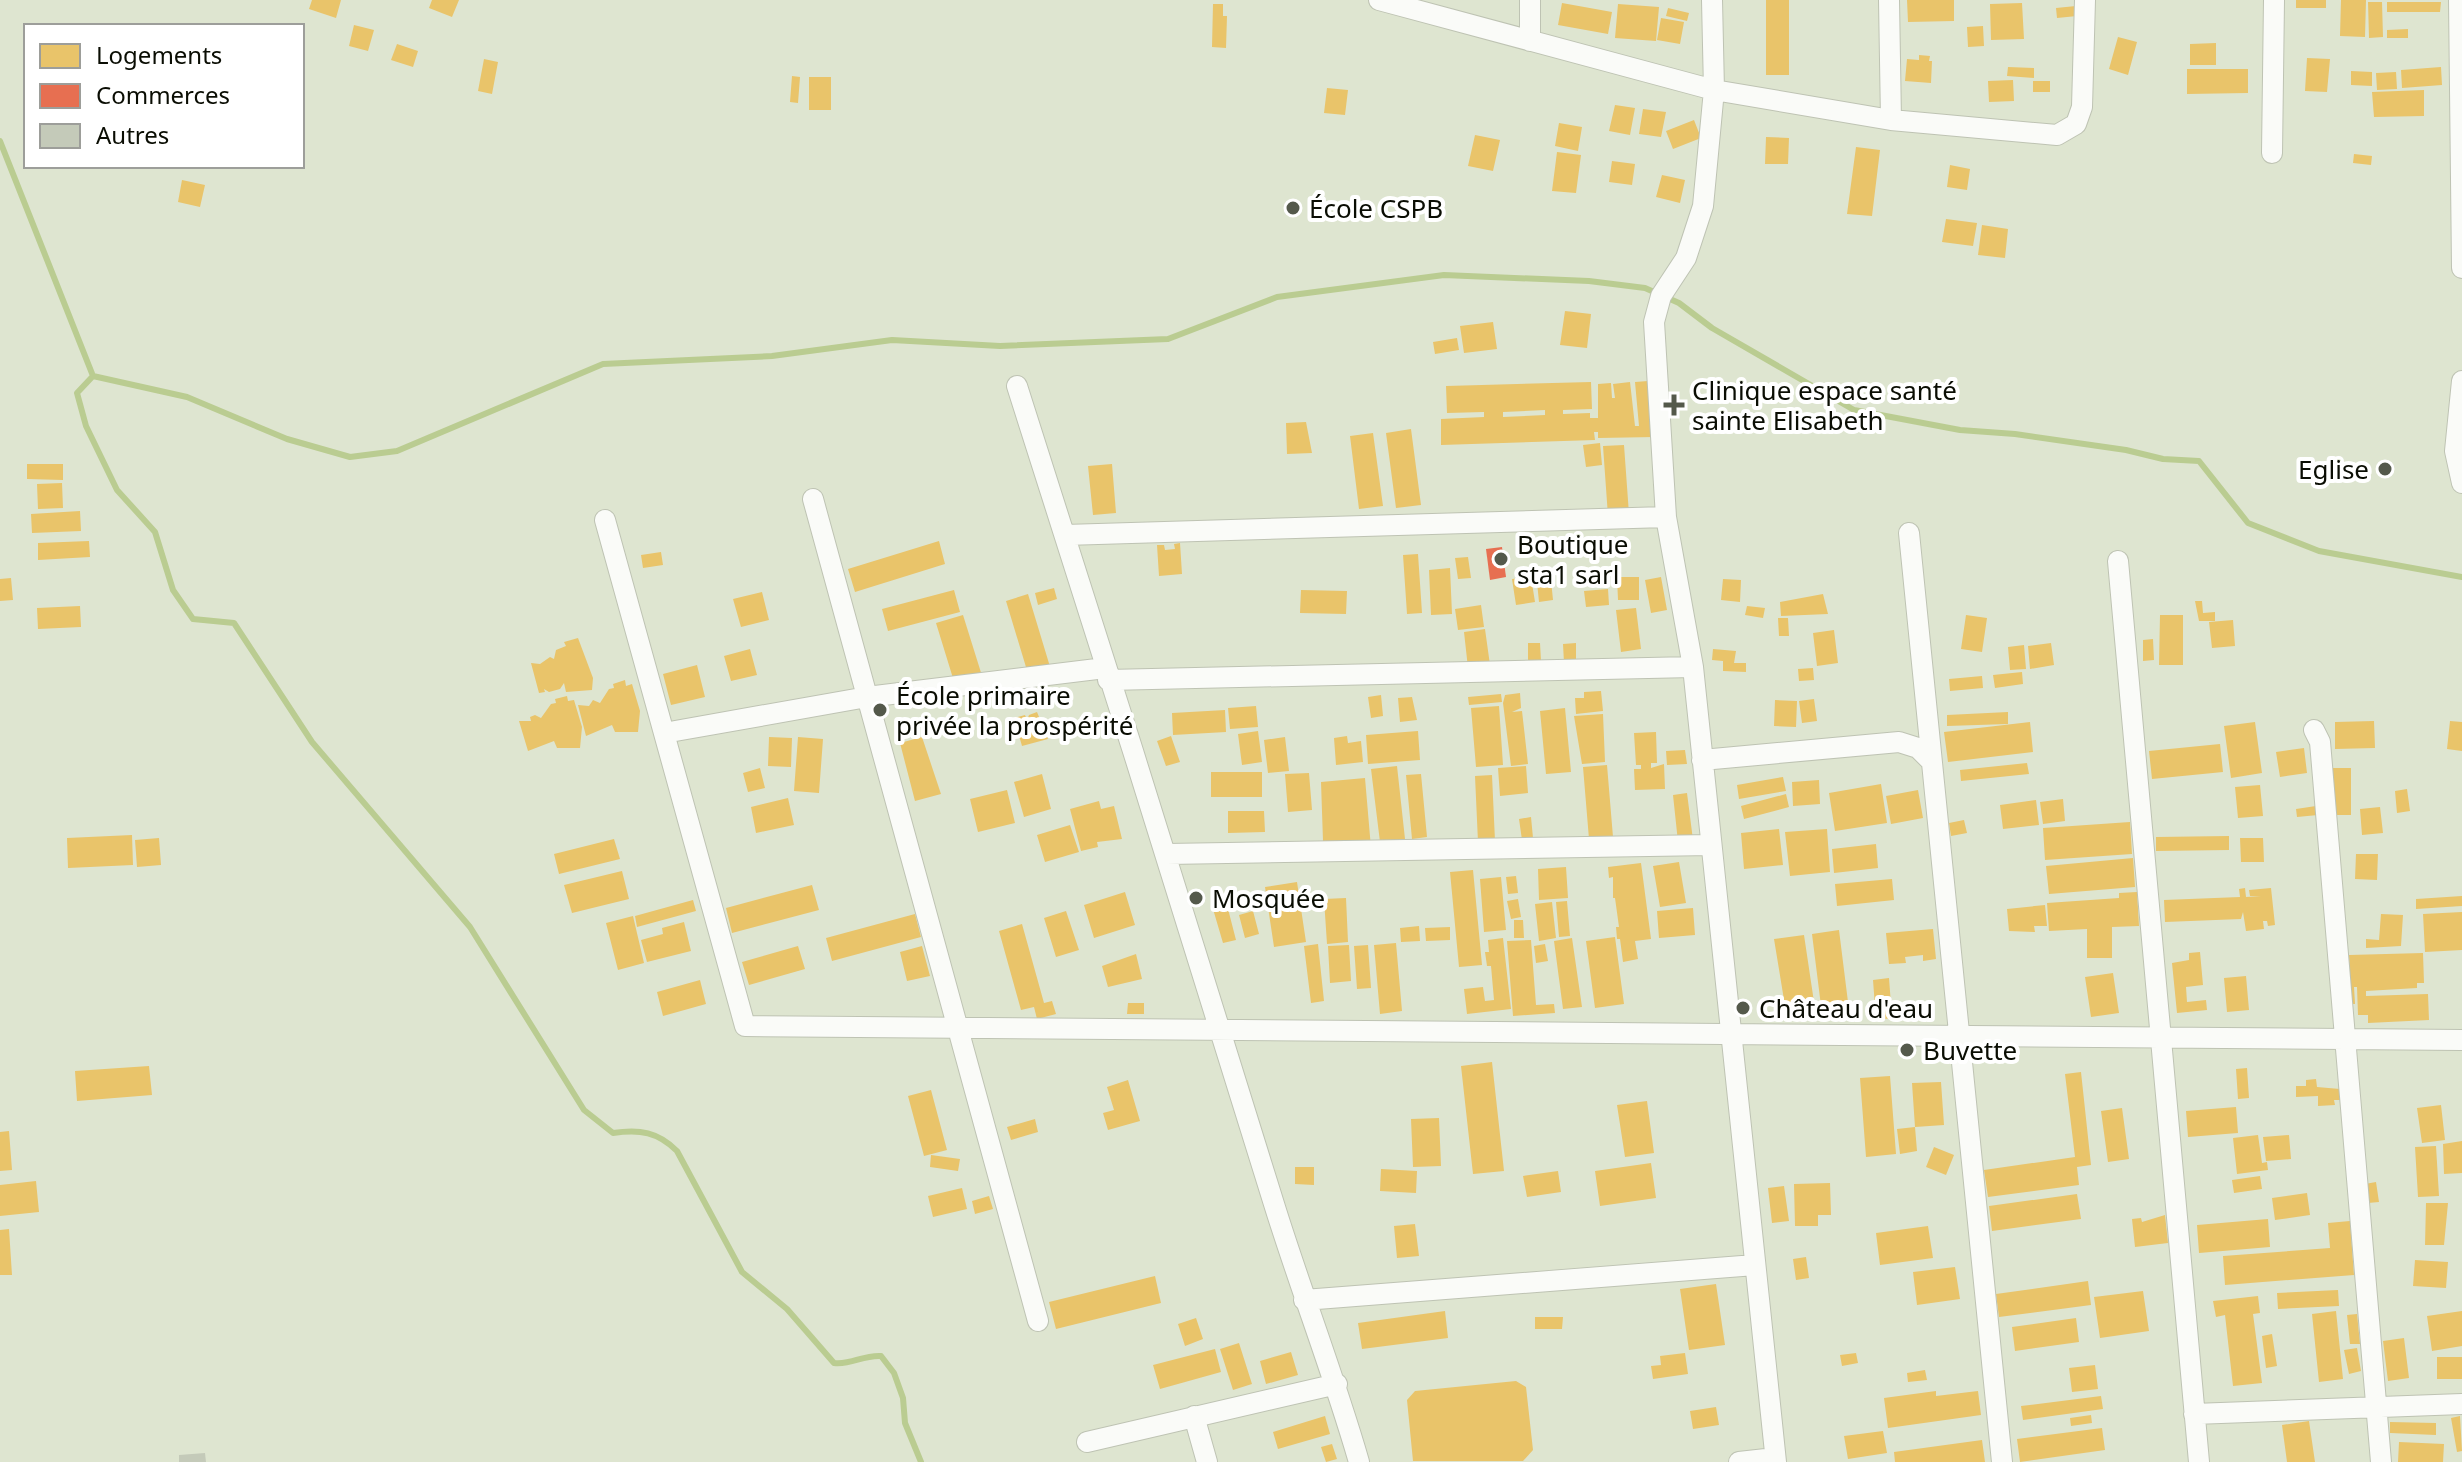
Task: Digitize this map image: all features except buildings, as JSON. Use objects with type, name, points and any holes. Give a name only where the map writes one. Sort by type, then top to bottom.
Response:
[{"type":"street","points":[[1379,0],[1714,90],[1891,120],[2057,135],[2076,124],[2082,107],[2085,0]]},
{"type":"street","points":[[1530,0],[1530,41]]},
{"type":"street","points":[[1712,0],[1714,90],[1700,219],[1686,258],[1661,296],[1654,322],[1666,517],[1693,667],[1776,1460],[1739,1462]]},
{"type":"street","points":[[1889,0],[1891,120]]},
{"type":"street","points":[[2272,153],[2274,0]]},
{"type":"street","points":[[2459,0],[2462,268]]},
{"type":"street","points":[[2462,381],[2455,451],[2462,483]]},
{"type":"street","points":[[1017,386],[1167,854],[1304,1300],[1337,1384],[1359,1462]]},
{"type":"street","points":[[813,499],[1038,1321]]},
{"type":"street","points":[[1065,535],[1666,517]]},
{"type":"street","points":[[605,520],[745,1026],[2462,1040]]},
{"type":"street","points":[[1909,533],[2002,1462]]},
{"type":"street","points":[[2118,561],[2199,1462]]},
{"type":"street","points":[[664,733],[867,697],[1107,674],[1693,667]]},
{"type":"street","points":[[2314,730],[2320,742],[2381,1462]]},
{"type":"street","points":[[1702,760],[1899,742],[1918,748],[1931,761]]},
{"type":"street","points":[[1167,854],[1711,845]]},
{"type":"street","points":[[1304,1300],[1755,1265]]},
{"type":"street","points":[[1087,1442],[1337,1384]]},
{"type":"street","points":[[2194,1414],[2462,1404]]},
{"type":"street","points":[[1194,1416],[1207,1462]]},
{"type":"waterway","points":[[0,141],[93,376],[187,397],[287,439],[350,457],[397,451],[603,364],[772,356],[892,340],[1000,346],[1168,339],[1277,297],[1444,275],[1589,281],[1645,288],[1679,303],[1712,328],[1854,410],[1960,430],[2015,434],[2126,450],[2163,459],[2199,461],[2248,523],[2319,551],[2462,577]]},
{"type":"waterway","points":[[93,376],[77,393],[86,426],[117,490],[155,532],[173,590],[193,619],[234,623],[312,742],[470,927],[584,1110],[613,1133],[648,1133],[677,1151],[742,1272],[787,1309],[834,1363],[881,1356],[894,1373],[903,1398],[905,1423],[921,1462]]},
{"type":"place","name":"École CSPB","points":[[1293,208]]},
{"type":"place","name":"Clinique espace santé sainte Elisabeth","points":[[1674,405]]},
{"type":"place","name":"Eglise","points":[[2385,469]]},
{"type":"place","name":"Boutique sta1 sarl","points":[[1501,559]]},
{"type":"place","name":"École primaire privée la prospérité","points":[[880,710]]},
{"type":"place","name":"Mosquée","points":[[1196,898]]},
{"type":"place","name":"Château d'eau","points":[[1743,1008]]},
{"type":"place","name":"Buvette","points":[[1907,1050]]}]
